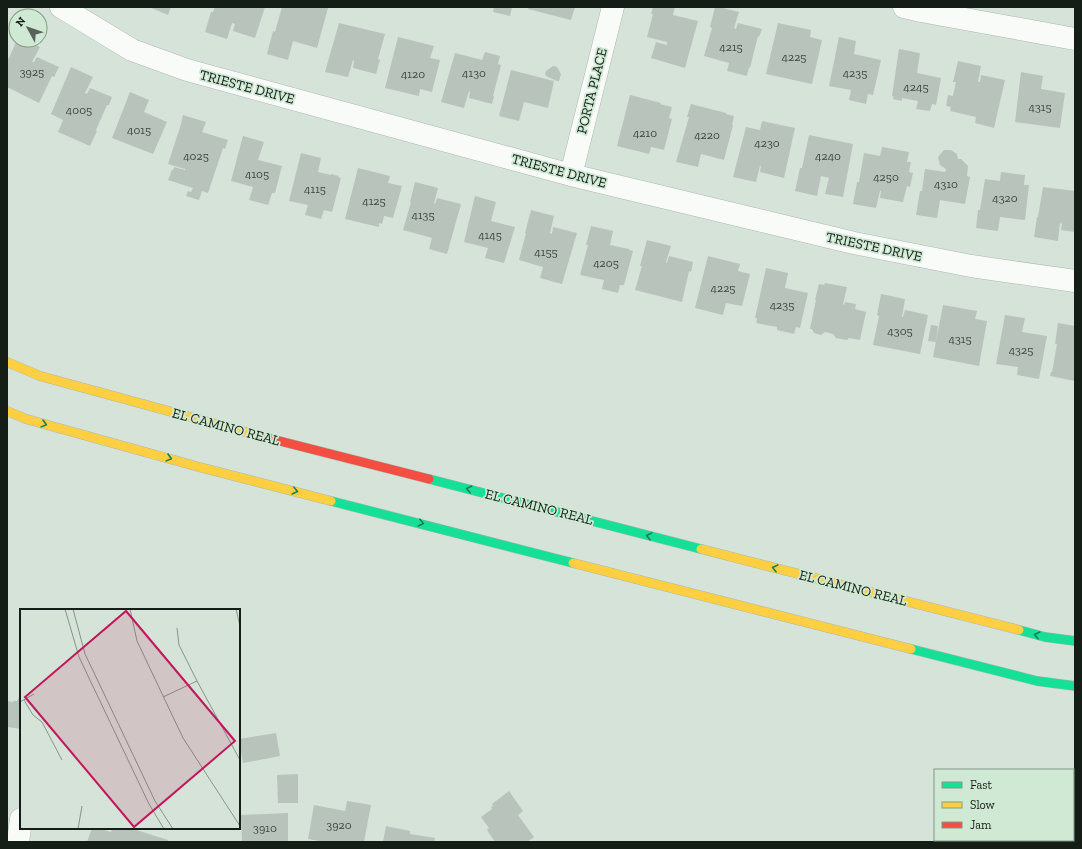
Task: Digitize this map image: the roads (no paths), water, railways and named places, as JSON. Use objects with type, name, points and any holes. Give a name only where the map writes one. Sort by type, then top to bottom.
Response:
[{"type":"main road","name":"EL CAMINO REAL","points":[[7,362],[40,376],[211,423],[1045,637],[1075,641]]},
{"type":"main road","points":[[7,411],[26,419],[215,471],[1037,681],[1075,686]]},
{"type":"street","name":"TRIESTE DRIVE","points":[[61,7],[132,50],[187,70],[571,175],[854,243],[971,266],[1075,281]]},
{"type":"street","name":"PORTA PLACE","points":[[571,175],[613,7]]},
{"type":"street","points":[[904,7],[1075,38]]},
{"type":"street","points":[[18,842],[20,827]]}]
